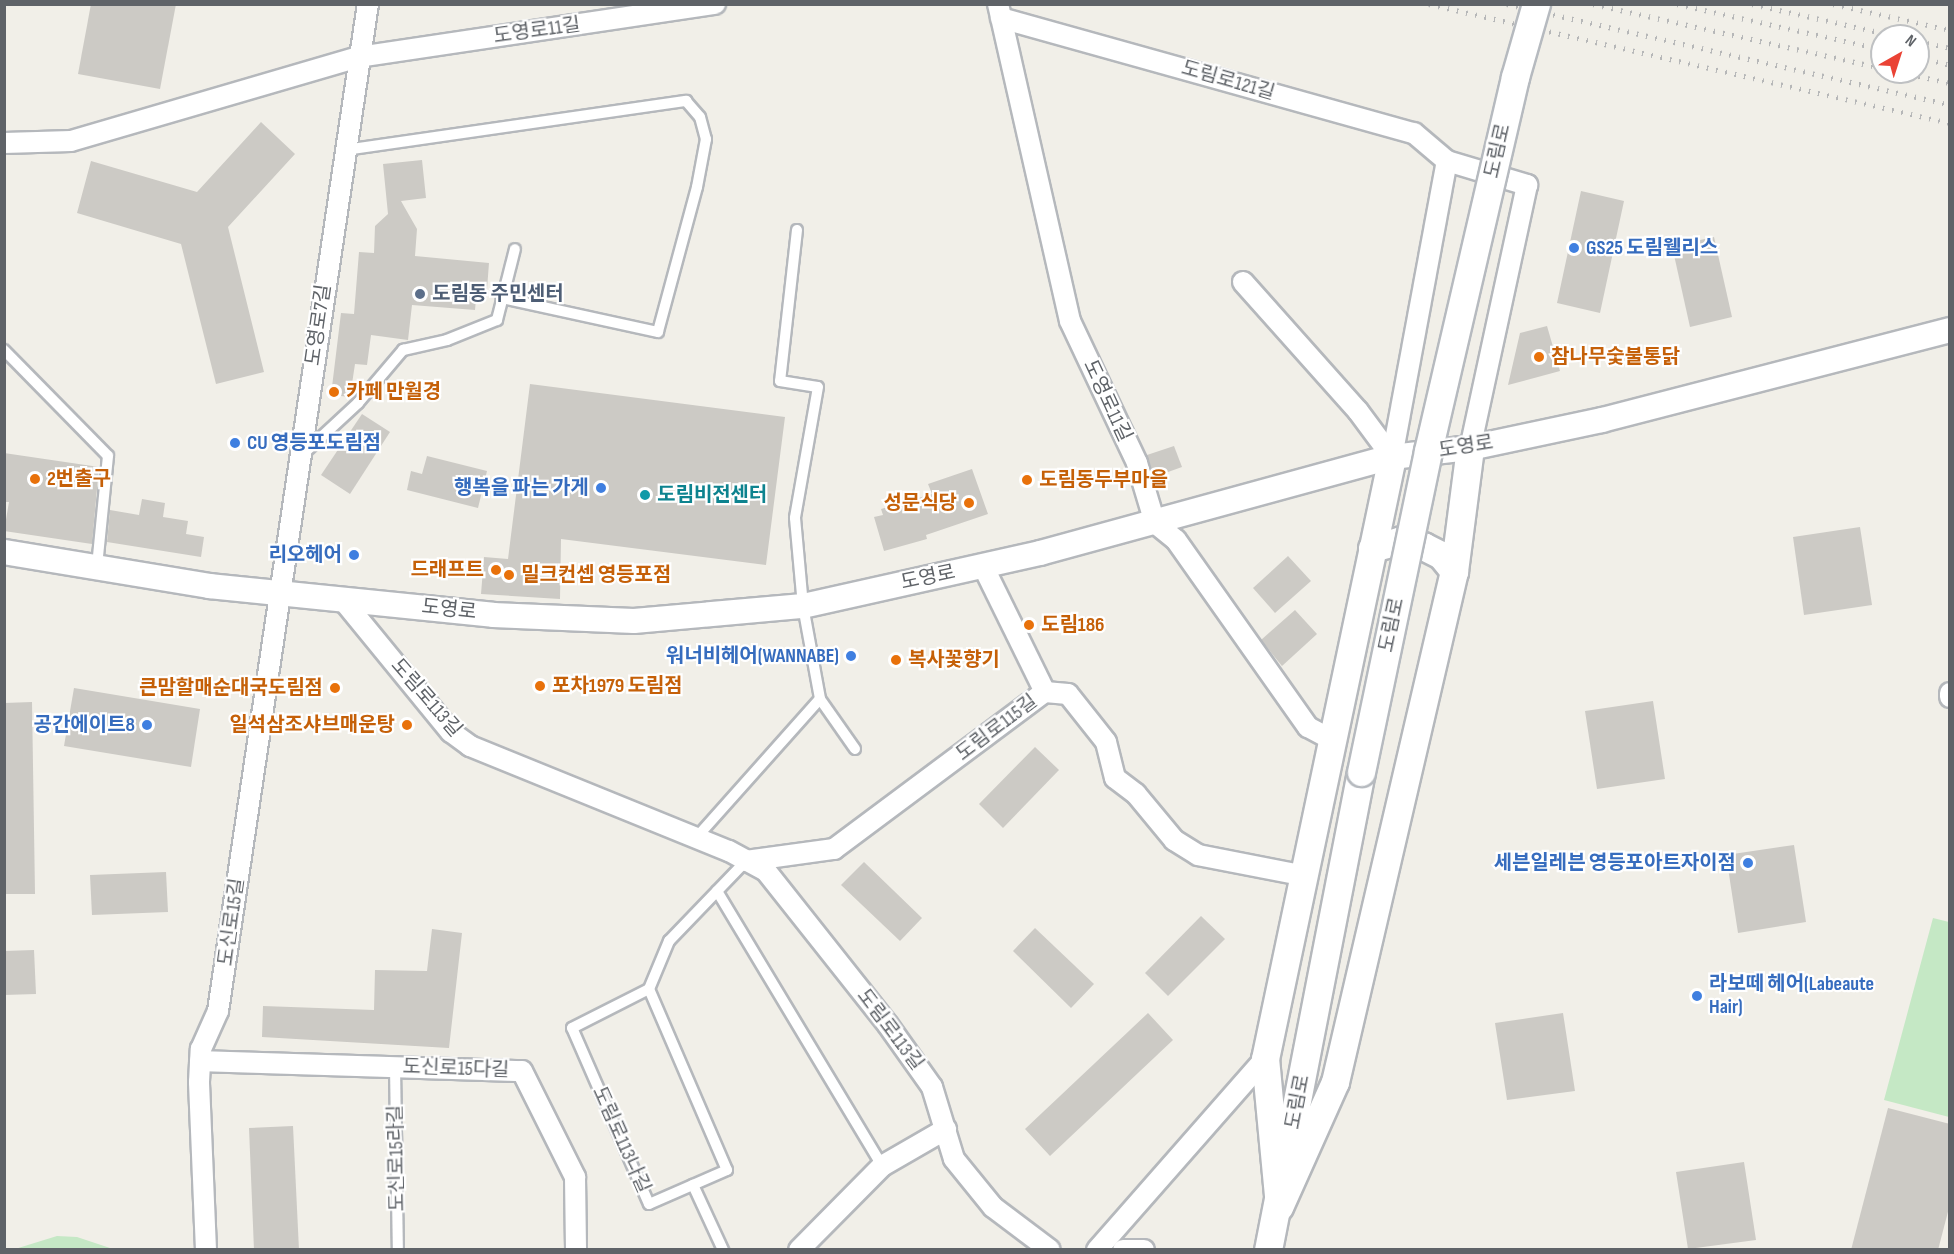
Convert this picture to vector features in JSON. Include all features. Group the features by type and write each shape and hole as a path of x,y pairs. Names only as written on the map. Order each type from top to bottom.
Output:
{"main road":[{"name":"도림로","path":"1268,1250 1279,1207 1361,772 1431,440 1515,76 1536,4"},
{"path":"1279,1207 1335,1082 1454,571 1470,447"},
{"path":"1279,1207 1265,1059 1301,875 1392,457"},
{"path":"1372,548 1401,540 1424,546 1441,555 1454,571"}],"street":[{"name":"도영로7길","path":"280,593 368,4"},
{"name":"도영로11길","path":"359,57 715,4"},
{"name":"도영로11길","path":"1000,11 1070,321 1137,463 1155,523"},
{"name":"도림로121길","path":"1000,11 1414,133 1447,161"},
{"path":"4,143 71,141 359,57"},
{"path":"1392,457 1447,161 1527,185 1470,447"},
{"path":"1244,282 1358,411 1392,457"},
{"name":"도영로","path":"4,552 209,586 493,615 634,621 803,606 983,566 1155,523 1392,457 1470,447 1602,420 1950,330"},
{"path":"1155,523 1176,540 1308,727 1331,739"},
{"name":"도영로","path":"983,566 1045,692"},
{"name":"도신로15길","path":"206,1250 200,1061 218,1011 280,593"},
{"name":"도림로113길","path":"342,599 451,732 470,746 696,838 766,871 888,1025 932,1087 954,1159 993,1207 1050,1250"},
{"name":"도림로115길","path":"746,861 834,849 1045,692 1068,694 1106,742 1115,778 1136,794 1174,840 1198,855 1301,875"},
{"path":"1097,1250 1265,1059"},
{"name":"도신로15다길","path":"200,1061 522,1071 575,1178 576,1250"},
{"path":"799,1250 882,1166 946,1129"},
{"path":"1123,1250 1144,1250"}],"lane":[{"path":"345,150 686,101 700,117 706,139 658,332 502,298"},
{"path":"797,230 780,381 818,387 795,518 803,606 820,699 855,749"},
{"path":"300,456 358,403 403,350 447,340 497,320 514,249"},
{"path":"4,350 108,456 98,566"},
{"path":"696,838 820,699"},
{"path":"649,989 669,941 746,861"},
{"path":"717,891 882,1166"},
{"name":"도림로113나길","path":"649,989 727,1170 649,1204 572,1029 649,989"},
{"name":"도신로15라길","path":"395,1067 398,1250"},
{"path":"693,1185 723,1250"}],"green space":[{"path":"1933,918 1949,922 1949,1117 1884,1100"},
{"path":"57,1236 77,1237 113,1249 15,1249"}],"building":[{"path":"91,4 176,4 160,89 78,74"},
{"path":"261,122 295,154 228,227 264,372 216,384 181,244 77,213 91,161 197,192"},
{"path":"422,160 426,198 401,201 417,229 415,256 489,263 487,289 477,289 475,310 412,305 408,340 371,335 367,365 355,364 350,397 331,395 341,313 354,314 359,252 374,253 375,226 388,214 383,164"},
{"path":"1581,191 1624,201 1600,313 1557,303"},
{"path":"1714,237 1732,317 1690,327 1672,246"},
{"path":"1547,326 1560,371 1508,385 1520,333"},
{"name":"도림비전센터","path":"530,384 785,417 766,565 561,539 560,599 481,594 484,557 508,559"},
{"path":"362,414 390,432 350,494 321,475"},
{"path":"1174,446 1182,467 1154,477 1147,455"},
{"path":"4,453 99,467 92,544 4,531 9,502 4,502"},
{"path":"427,456 487,471 478,508 407,490 411,471 422,474"},
{"path":"972,469 988,514 926,535 927,539 884,551 874,517 883,515 881,509 932,494 928,484"},
{"path":"142,499 165,503 163,517 188,521 186,534 204,537 201,557 107,542 110,510 139,515"},
{"path":"1860,527 1872,605 1804,615 1793,537"},
{"path":"1288,556 1311,581 1275,613 1253,588"},
{"path":"1295,610 1317,634 1282,666 1261,640"},
{"path":"74,688 200,709 191,767 64,746"},
{"path":"1653,701 1665,779 1597,789 1585,711"},
{"path":"32,702 35,894 4,894 4,703"},
{"path":"1035,747 1059,770 1003,828 979,804"},
{"path":"1794,845 1806,922 1738,933 1726,855"},
{"path":"864,862 922,918 900,941 841,885"},
{"path":"166,872 168,912 92,915 90,875"},
{"path":"1201,916 1225,939 1168,996 1145,973"},
{"path":"1035,928 1094,984 1071,1008 1013,951"},
{"path":"432,929 462,933 449,1048 262,1037 263,1006 374,1010 375,970 427,971"},
{"path":"34,950 36,994 4,995 4,951"},
{"path":"1148,1013 1173,1040 1050,1156 1025,1129"},
{"path":"1563,1013 1575,1091 1507,1100 1495,1023"},
{"path":"1888,1108 1950,1124 1950,1204 1938,1250 1851,1250"},
{"path":"293,1126 299,1250 254,1250 249,1128"},
{"path":"1744,1162 1756,1240 1688,1249 1676,1172"}],"railway":[{"path":"1429,4 1950,123"},
{"path":"1507,4 1950,105"},
{"path":"1593,4 1870,65"},
{"path":"1677,4 1870,46"},
{"path":"1752,4 1870,30"},
{"path":"1833,4 1950,30"},
{"path":"1930,44 1950,48"},
{"path":"1930,60 1950,65"},
{"path":"1930,79 1950,83"}],"place":[{"name":"GS25 도림웰리스","path":"1574,248"},
{"name":"도림동 주민센터","path":"420,294"},
{"name":"참나무숯불통닭","path":"1539,357"},
{"name":"카페 만월경","path":"334,392"},
{"name":"CU 영등포도림점","path":"235,443"},
{"name":"2번출구","path":"35,479"},
{"name":"도림동두부마을","path":"1027,480"},
{"name":"행복을 파는 가게","path":"601,488"},
{"name":"도림비전센터","path":"645,495"},
{"name":"성문식당","path":"969,503"},
{"name":"리오헤어","path":"354,555"},
{"name":"드래프트","path":"496,570"},
{"name":"밀크컨셉 영등포점","path":"509,575"},
{"name":"도림186","path":"1029,625"},
{"name":"워너비헤어(WANNABE)","path":"851,656"},
{"name":"복사꽃향기","path":"896,660"},
{"name":"포차1979 도림점","path":"540,686"},
{"name":"큰맘할매순대국도림점","path":"335,688"},
{"name":"공간에이트8","path":"147,725"},
{"name":"일석삼조샤브매운탕","path":"407,725"},
{"name":"세븐일레븐 영등포아트자이점","path":"1748,863"},
{"name":"라보떼 헤어(Labeaute Hair)","path":"1697,996"}]}
